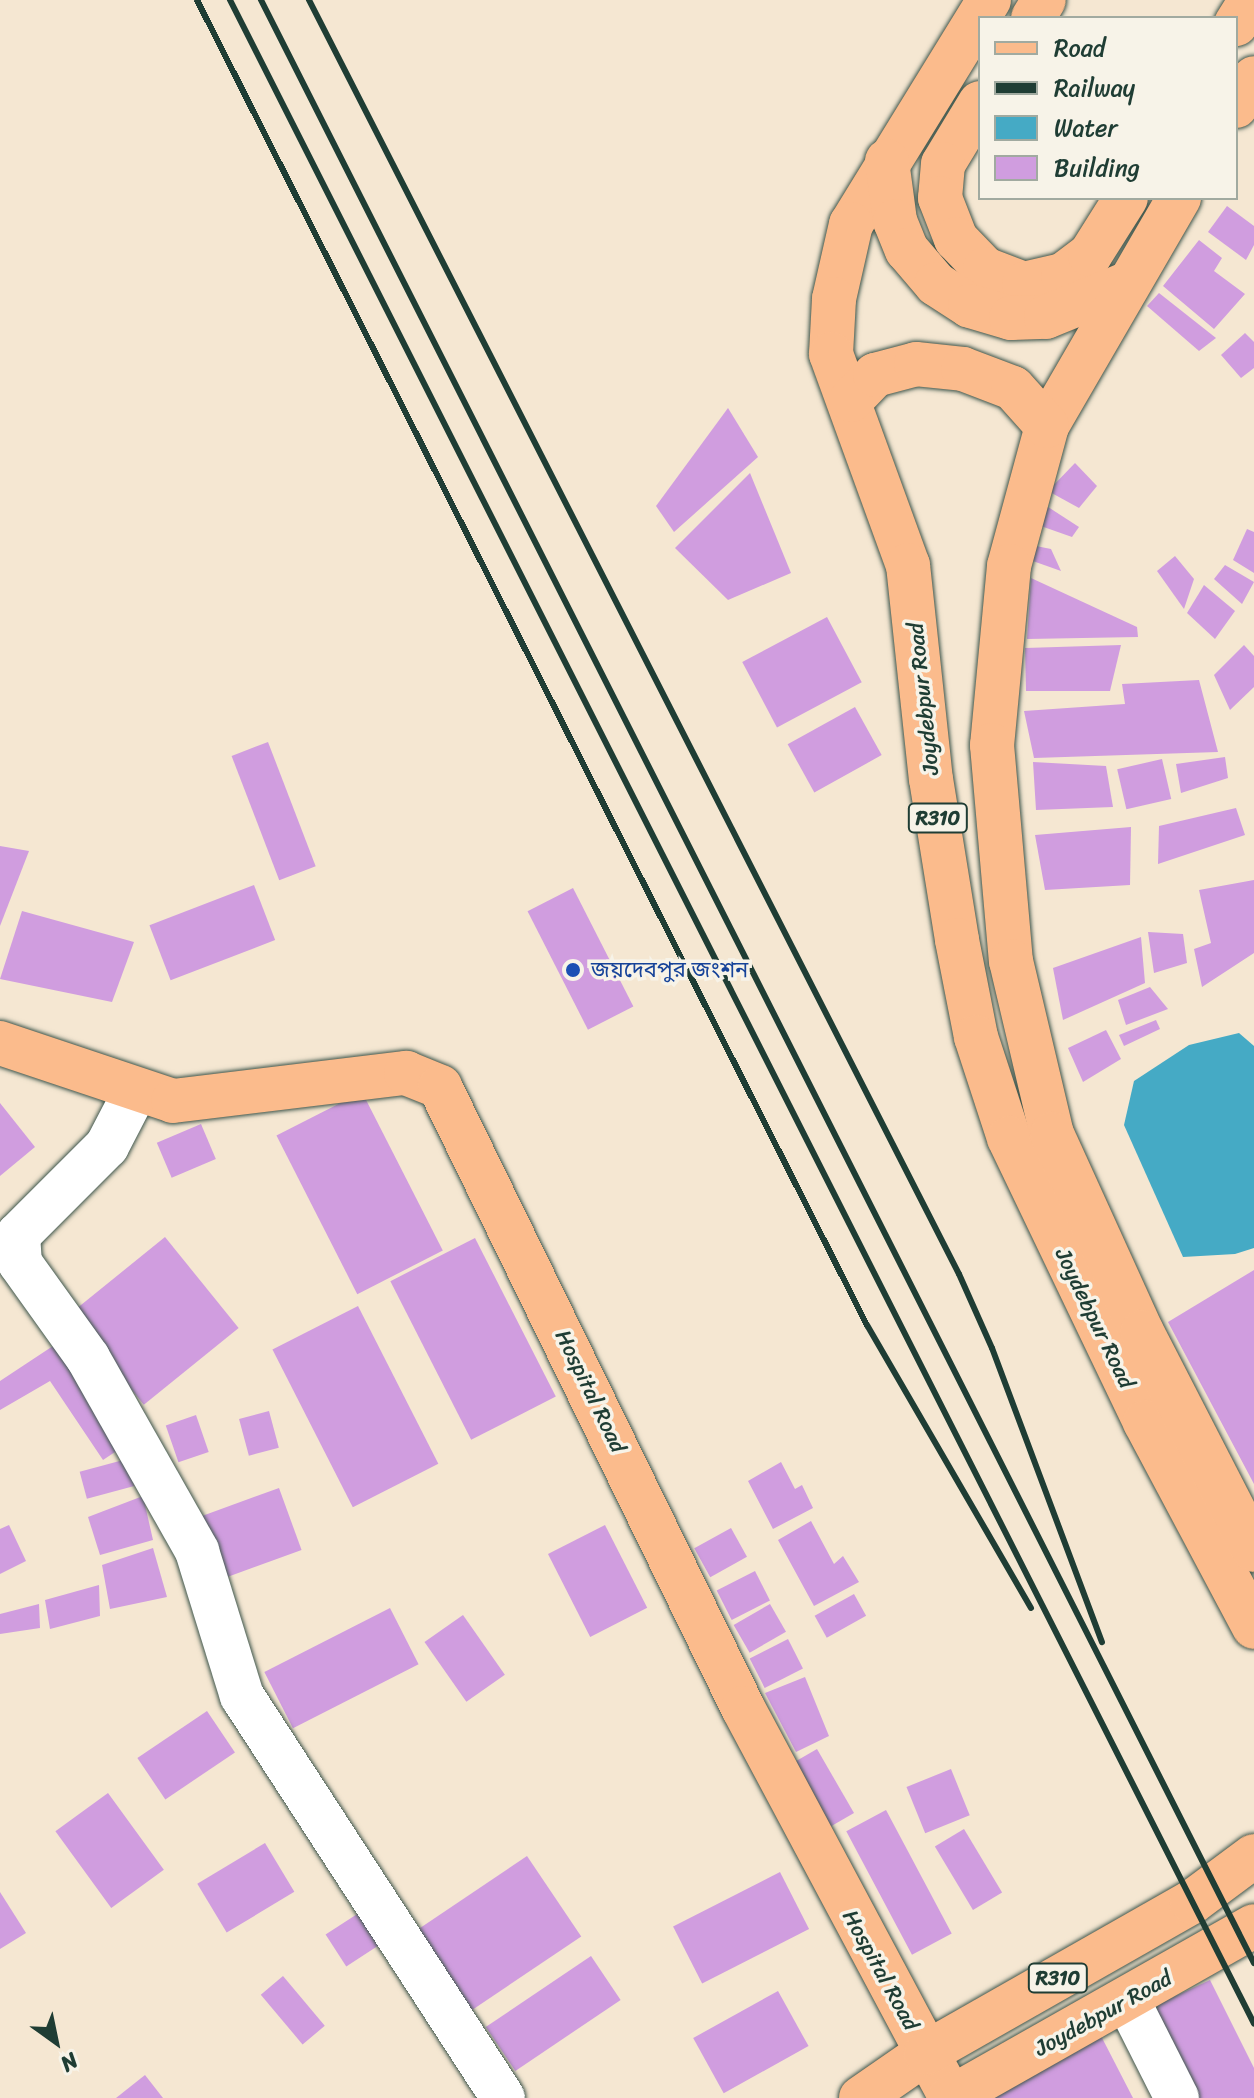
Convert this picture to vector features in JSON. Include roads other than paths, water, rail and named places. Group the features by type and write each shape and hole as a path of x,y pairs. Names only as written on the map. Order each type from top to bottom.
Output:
{"main road":[{"path":"1238,21 1251,0"},
{"name":"Joydebpur Road","path":"978,17 851,224 834,299 831,354 851,400 908,565 948,881 976,1037 1009,1138 1145,1422 1254,1627"},
{"path":"1238,103 1254,78"},
{"path":"978,106 943,164 940,198 956,239 985,269 1024,284 1063,275 1090,255 1125,200"},
{"path":"887,161 895,221 907,250 936,284 970,306 1011,318 1046,317 1124,285"},
{"name":"Joydebpur Road","path":"1178,200 1124,285 1047,426 1009,566 992,745 1011,961 1052,1134 1142,1332 1254,1550"},
{"path":"851,400 875,375 916,364 963,369 1013,388 1047,426"},
{"name":"Hospital Road","path":"0,1043 135,1092 173,1101 406,1073 440,1087 743,1708 950,2098"},
{"name":"R310","path":"861,2098 926,2053 1192,1902 1254,1856"},
{"name":"Joydebpur Road","path":"950,2098 1254,1926"}],"street":[{"path":"135,1092 107,1146 18,1235 20,1263 88,1358 197,1551 242,1696 503,2098"},
{"path":"1127,1999 1177,2098"}],"water":[{"path":"1239,1033 1254,1046 1254,1248 1235,1254 1183,1257 1124,1125 1134,1081 1189,1045"}],"railway":[{"path":"197,0 867,1325 1031,1608"},
{"path":"230,0 1254,2024"},
{"path":"261,0 1254,1963"},
{"path":"309,0 959,1274 992,1348 1102,1642"}],"place":[{"name":"জয়দেবপুর জংশন","path":"573,970"}]}
